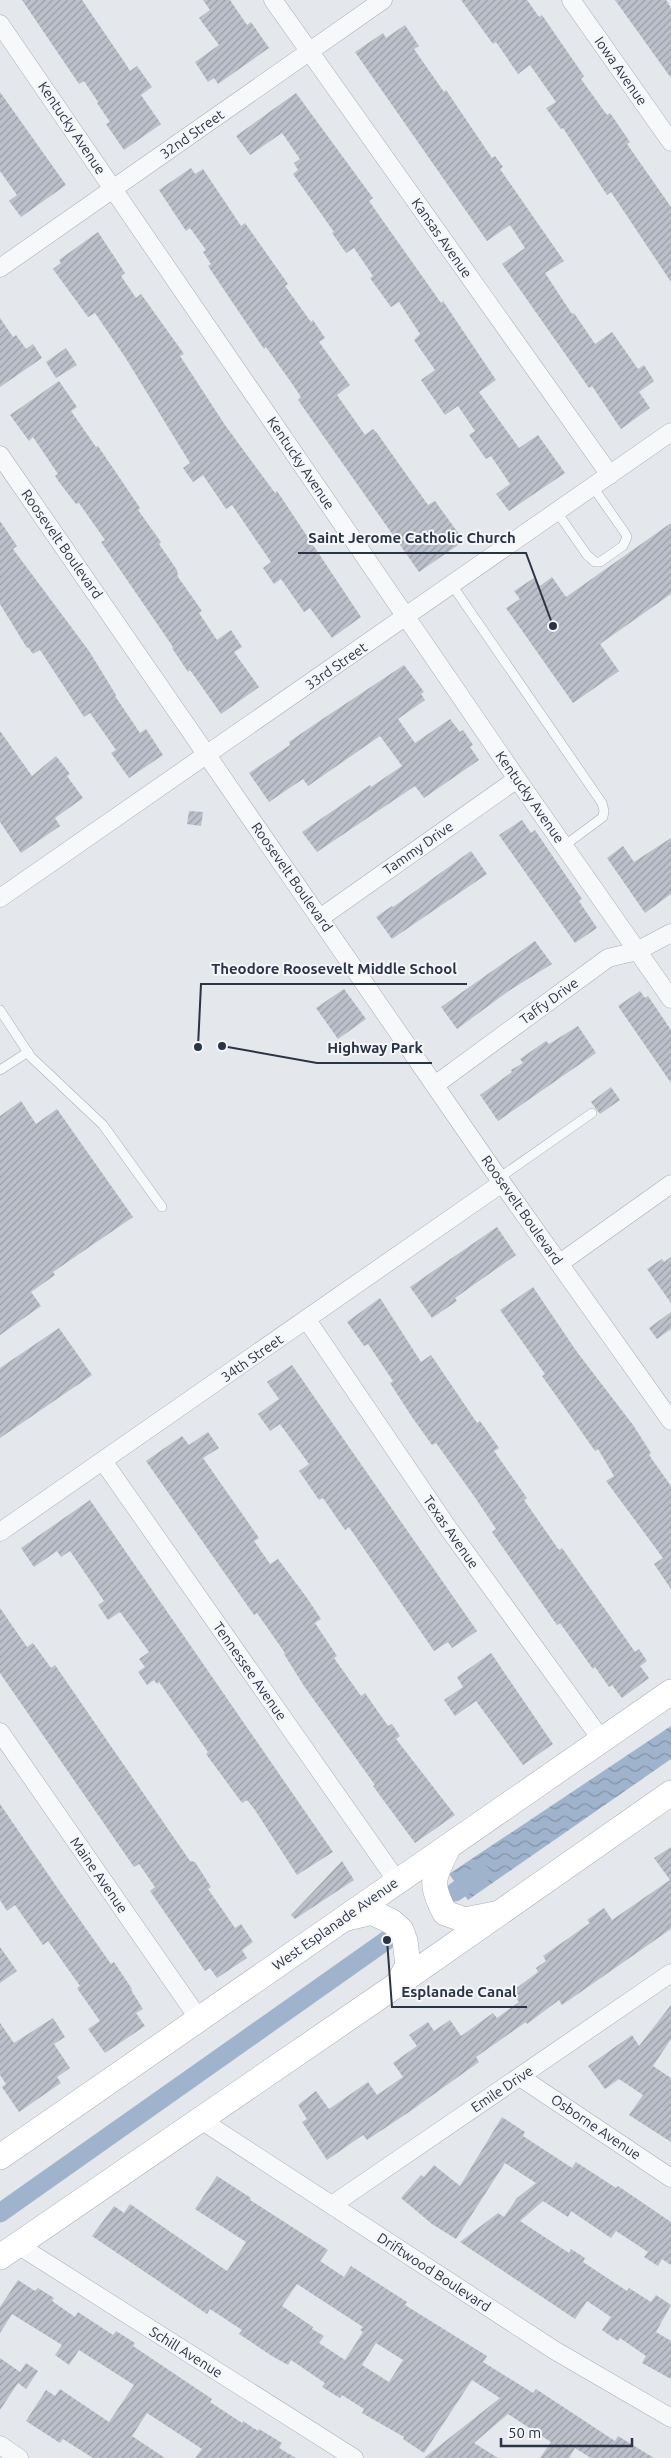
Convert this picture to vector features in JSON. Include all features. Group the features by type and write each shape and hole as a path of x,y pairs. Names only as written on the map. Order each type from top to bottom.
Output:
{"main road":[{"name":"West Esplanade Avenue","path":"0,2157 671,1692"},
{"path":"9,2251 398,1984 671,1793"},
{"path":"450,1844 435,1874 434,1894 445,1914 465,1920 499,1913"},
{"path":"343,1919 372,1912 392,1922 401,1930 405,1941 408,1966 398,1984"}],"street":[{"name":"Kansas Avenue","path":"274,0 610,475"},
{"name":"32nd Street","path":"0,268 383,0"},
{"name":"Iowa Avenue","path":"570,0 671,142"},
{"name":"Kentucky Avenue","path":"0,24 517,779 671,1000"},
{"name":"33rd Street","path":"3,890 208,755 671,432"},
{"name":"Roosevelt Boulevard","path":"0,455 435,1085 671,1421"},
{"name":"Tammy Drive","path":"320,918 517,779"},
{"name":"Taffy Drive","path":"435,1085 608,958 637,951 671,932"},
{"name":"34th Street","path":"0,1532 307,1320 501,1180"},
{"path":"560,1263 671,1184"},
{"name":"Texas Avenue","path":"307,1320 448,1528 601,1739"},
{"name":"Tennessee Avenue","path":"103,1461 397,1881"},
{"name":"Maine Avenue","path":"0,1732 199,2019"},
{"name":"Emile Drive","path":"332,2205 671,1973"},
{"name":"Osborne Avenue","path":"520,2076 671,2178"},
{"name":"Driftwood Boulevard","path":"201,2120 554,2350 671,2418"},
{"name":"Schill Avenue","path":"9,2251 354,2458"},
{"path":"0,2445 20,2458"}],"lane":[{"path":"557,512 587,555 595,562 600,562 623,546 627,537 593,487"},
{"path":"452,585 602,803 603,817 564,846"},
{"path":"0,1010 28,1052 103,1125 162,1206"},
{"path":"0,1070 28,1052"},
{"path":"501,1180 592,1113"}],"water":[{"path":"671,1726 671,1759 468,1900 449,1874"}],"building":[{"path":"22,0 82,0 130,71 137,66 152,87 141,95 161,124 124,150 106,124 110,122 84,81 79,84"},
{"path":"203,0 230,0 247,25 251,22 269,48 218,84 214,78 208,82 195,62 219,45 199,18 210,10"},
{"path":"461,0 527,0 539,17 542,15 584,76 581,79 607,115 610,113 630,142 627,144 671,207 671,282 611,192 607,195 563,128 561,129 546,108 556,102 530,65 518,74 496,42 493,44"},
{"path":"615,0 666,0 671,8 671,78"},
{"path":"405,25 419,46 414,49 444,92 446,90 492,158 495,156 503,167 500,169 564,261 545,273 572,314 574,313 595,344 612,332 638,369 644,365 654,381 639,392 650,408 621,429 592,386 589,388 502,264 525,248 510,225 487,241 355,52 383,33 386,38"},
{"path":"0,92 66,185 21,217 9,201 17,195 0,171"},
{"path":"296,93 373,198 369,201 441,303 443,301 496,380 479,392 519,448 538,435 565,473 509,511 496,494 510,484 491,456 486,459 469,435 475,431 458,406 445,415 421,380 435,370 414,340 420,334 399,302 391,307 370,278 373,276 354,248 346,253 332,233 334,232 293,174 298,170 294,163 300,159 282,133 250,155 236,136"},
{"path":"191,168 195,174 203,169 241,226 245,223 288,284 285,286 325,338 319,342 350,385 337,395 365,435 373,429 377,433 428,505 435,501 464,541 419,572 298,400 301,397 293,385 266,347 264,349 208,266 211,264 203,252 206,250 190,228 186,231 159,190"},
{"path":"98,232 125,273 121,276 136,298 141,294 184,354 180,356 225,425 275,493 277,491 361,617 332,638 310,608 304,612 281,579 274,584 263,568 271,562 232,505 226,509 203,475 193,482 183,468 190,463 125,357 95,313 88,317 53,269 61,263 59,260"},
{"path":"0,318 13,337 16,335 26,349 33,344 42,358 0,387"},
{"path":"66,348 77,365 56,378 46,362"},
{"path":"59,381 77,407 71,411 96,447 98,446 140,508 138,510 161,542 159,544 177,570 178,577 202,611 199,613 217,640 231,630 242,647 234,652 259,687 221,714 190,670 188,672 101,542 105,540 79,503 76,504 55,476 58,474 33,437 29,441 10,415"},
{"path":"0,521 17,546 13,549 89,651 115,696 140,733 146,729 163,755 129,778 111,753 116,750 90,713 84,717 40,650 33,654 27,648 0,604"},
{"path":"671,523 671,594 600,644 619,671 573,703 506,608 520,599 514,591 534,578 540,586 552,577 566,597"},
{"path":"404,665 424,692 421,694 425,700 398,719 415,743 450,719 460,732 463,730 473,745 470,747 479,760 424,798 415,786 317,852 302,832 370,785 371,787 402,766 380,736 308,786 303,779 269,802 249,773 290,745 289,742"},
{"path":"0,731 32,776 56,756 70,774 67,776 83,798 55,818 60,826 21,853 0,822"},
{"path":"189,811 203,812 201,826 187,824"},
{"path":"522,820 531,833 535,830 582,899 579,901 597,928 575,943 499,835"},
{"path":"671,838 671,894 645,913 607,858 623,846 634,862"},
{"path":"471,851 487,874 392,939 376,917"},
{"path":"535,941 552,964 510,990 457,1029 441,1007"},
{"path":"344,989 366,1019 338,1039 316,1008"},
{"path":"640,991 645,998 648,996 671,1030 671,1083 618,1006"},
{"path":"578,1026 596,1053 498,1121 480,1095 512,1072 511,1070 523,1063 520,1059 546,1041 549,1044"},
{"path":"611,1087 620,1100 600,1114 591,1102"},
{"path":"21,1101 36,1124 57,1109 133,1217 53,1272 55,1275 31,1292 41,1306 0,1335 0,1116"},
{"path":"497,1227 516,1255 455,1298 457,1301 432,1318 410,1287"},
{"path":"671,1257 671,1303 647,1269 662,1259 664,1262"},
{"path":"533,1287 577,1352 633,1425 651,1453 649,1455 671,1486 671,1589 654,1564 663,1558 606,1481 614,1476 598,1449 595,1451 542,1376 545,1374 500,1310"},
{"path":"380,1298 421,1362 431,1355 477,1423 480,1421 499,1448 494,1451 527,1498 524,1500 559,1550 562,1548 635,1652 639,1649 647,1661 640,1666 649,1678 622,1698 612,1685 609,1687 595,1667 593,1669 560,1623 557,1625 492,1532 496,1529 474,1496 436,1443 432,1445 412,1417 390,1383 393,1381 368,1344 364,1346 347,1322"},
{"path":"671,1312 671,1329 657,1339 649,1328"},
{"path":"59,1328 92,1375 0,1438 0,1368"},
{"path":"292,1365 477,1631 452,1648 448,1642 434,1651 349,1527 345,1530 323,1498 319,1500 299,1471 309,1464 280,1424 270,1431 258,1414 279,1399 267,1382"},
{"path":"208,1432 219,1448 203,1458 259,1538 254,1541 270,1564 278,1559 307,1598 321,1619 315,1623 337,1656 334,1658 361,1696 365,1693 388,1726 392,1724 400,1736 396,1739 455,1815 415,1843 304,1686 285,1653 257,1613 254,1615 146,1461 182,1436 189,1445"},
{"path":"90,1500 333,1852 297,1875 255,1810 247,1800 242,1803 206,1754 208,1752 159,1682 157,1684 154,1680 147,1685 138,1672 145,1667 139,1659 149,1652 120,1612 108,1620 98,1605 104,1601 70,1551 61,1557 57,1551 34,1567 21,1548"},
{"path":"0,1608 27,1647 33,1643 51,1668 55,1665 190,1861 195,1862 211,1887 208,1889 235,1928 241,1924 253,1942 242,1950 247,1958 217,1978 210,1968 205,1971 150,1891 155,1887 139,1864 134,1867 0,1673"},
{"path":"491,1653 553,1744 523,1765 476,1701 455,1716 444,1700 463,1687 457,1677"},
{"path":"0,1804 111,1964 114,1962 143,2009 136,2013 145,2026 105,2053 88,2029 100,2021 77,1988 80,1986 48,1941 43,1945 15,1905 7,1911 0,1900"},
{"path":"671,1847 671,1929 562,2005 559,2000 527,2024 526,2022 476,2057 479,2062 409,2112 367,2140 363,2135 327,2160 302,2122 307,2119 298,2105 316,2091 329,2109 368,2082 377,2095 403,2077 393,2063 417,2046 409,2035 428,2022 434,2031 450,2020 461,2036 493,2013 497,2018 519,2002 511,1992 538,1972 536,1968 546,1961 543,1956 590,1923 587,1920 604,1908 612,1920 670,1880 654,1858"},
{"path":"342,1861 354,1880 295,1919 291,1915"},
{"path":"0,1947 17,1971 0,1983"},
{"path":"671,2005 671,2039 653,2066 671,2078 671,2142 629,2115 643,2095 619,2079 605,2089 588,2066 632,2035 639,2046"},
{"path":"53,2018 65,2037 54,2044 70,2068 57,2077 61,2083 19,2112 2,2087 6,2084 0,2075 0,2023 14,2043"},
{"path":"502,2117 525,2132 523,2136 572,2168 576,2162 616,2188 618,2186 671,2222 671,2265 662,2259 658,2266 644,2257 648,2252 616,2231 611,2238 571,2211 568,2217 543,2201 520,2221 569,2253 571,2249 585,2258 583,2262 627,2291 629,2288 651,2302 656,2295 671,2305 656,2332 671,2341 671,2379 642,2363 646,2356 620,2338 618,2341 602,2330 611,2317 587,2301 575,2319 460,2242 498,2213 504,2217 517,2198 536,2183 505,2163 456,2239 432,2224 401,2198 421,2175 424,2177 434,2165 460,2186"},
{"path":"217,2176 251,2198 250,2200 328,2250 320,2261 344,2277 351,2266 407,2302 405,2305 487,2356 483,2362 533,2393 536,2389 615,2441 618,2436 654,2458 591,2458 575,2448 569,2458 540,2458 551,2442 508,2414 474,2443 498,2458 424,2458 500,2398 472,2380 424,2453 403,2439 404,2437 362,2413 364,2409 342,2395 340,2398 322,2387 325,2383 291,2360 288,2365 272,2356 239,2334 242,2330 210,2309 207,2314 92,2236 114,2206 124,2213 130,2204 227,2271 246,2242 195,2209","holes":["297,2284 363,2327 360,2330 363,2332 345,2360 319,2343 324,2336 282,2306","376,2343 403,2360 389,2382 362,2365"]},
{"path":"18,2280 35,2291 38,2288 54,2298 52,2301 75,2317 78,2312 113,2335 116,2331 135,2343 133,2346 212,2399 210,2402 242,2423 243,2421 258,2431 259,2429 282,2443 279,2448 296,2458 195,2458 202,2449 147,2413 132,2436 165,2458 93,2458 63,2439 60,2443 26,2421 46,2390 55,2396 60,2389 109,2422 134,2385 79,2350 69,2365 55,2355 62,2345 12,2314 0,2333 0,2307"},
{"path":"0,2358 20,2372 26,2363 38,2371 26,2389 18,2383 0,2410"}],"waterway":[{"path":"455,1892 481,1874"},
{"path":"0,2213 387,1940"}],"place":[{"name":"Saint Jerome Catholic Church","path":"553,626"},
{"name":"Highway Park","path":"222,1046"},
{"name":"Theodore Roosevelt Middle School","path":"198,1047"},
{"name":"Esplanade Canal","path":"387,1940"}]}
